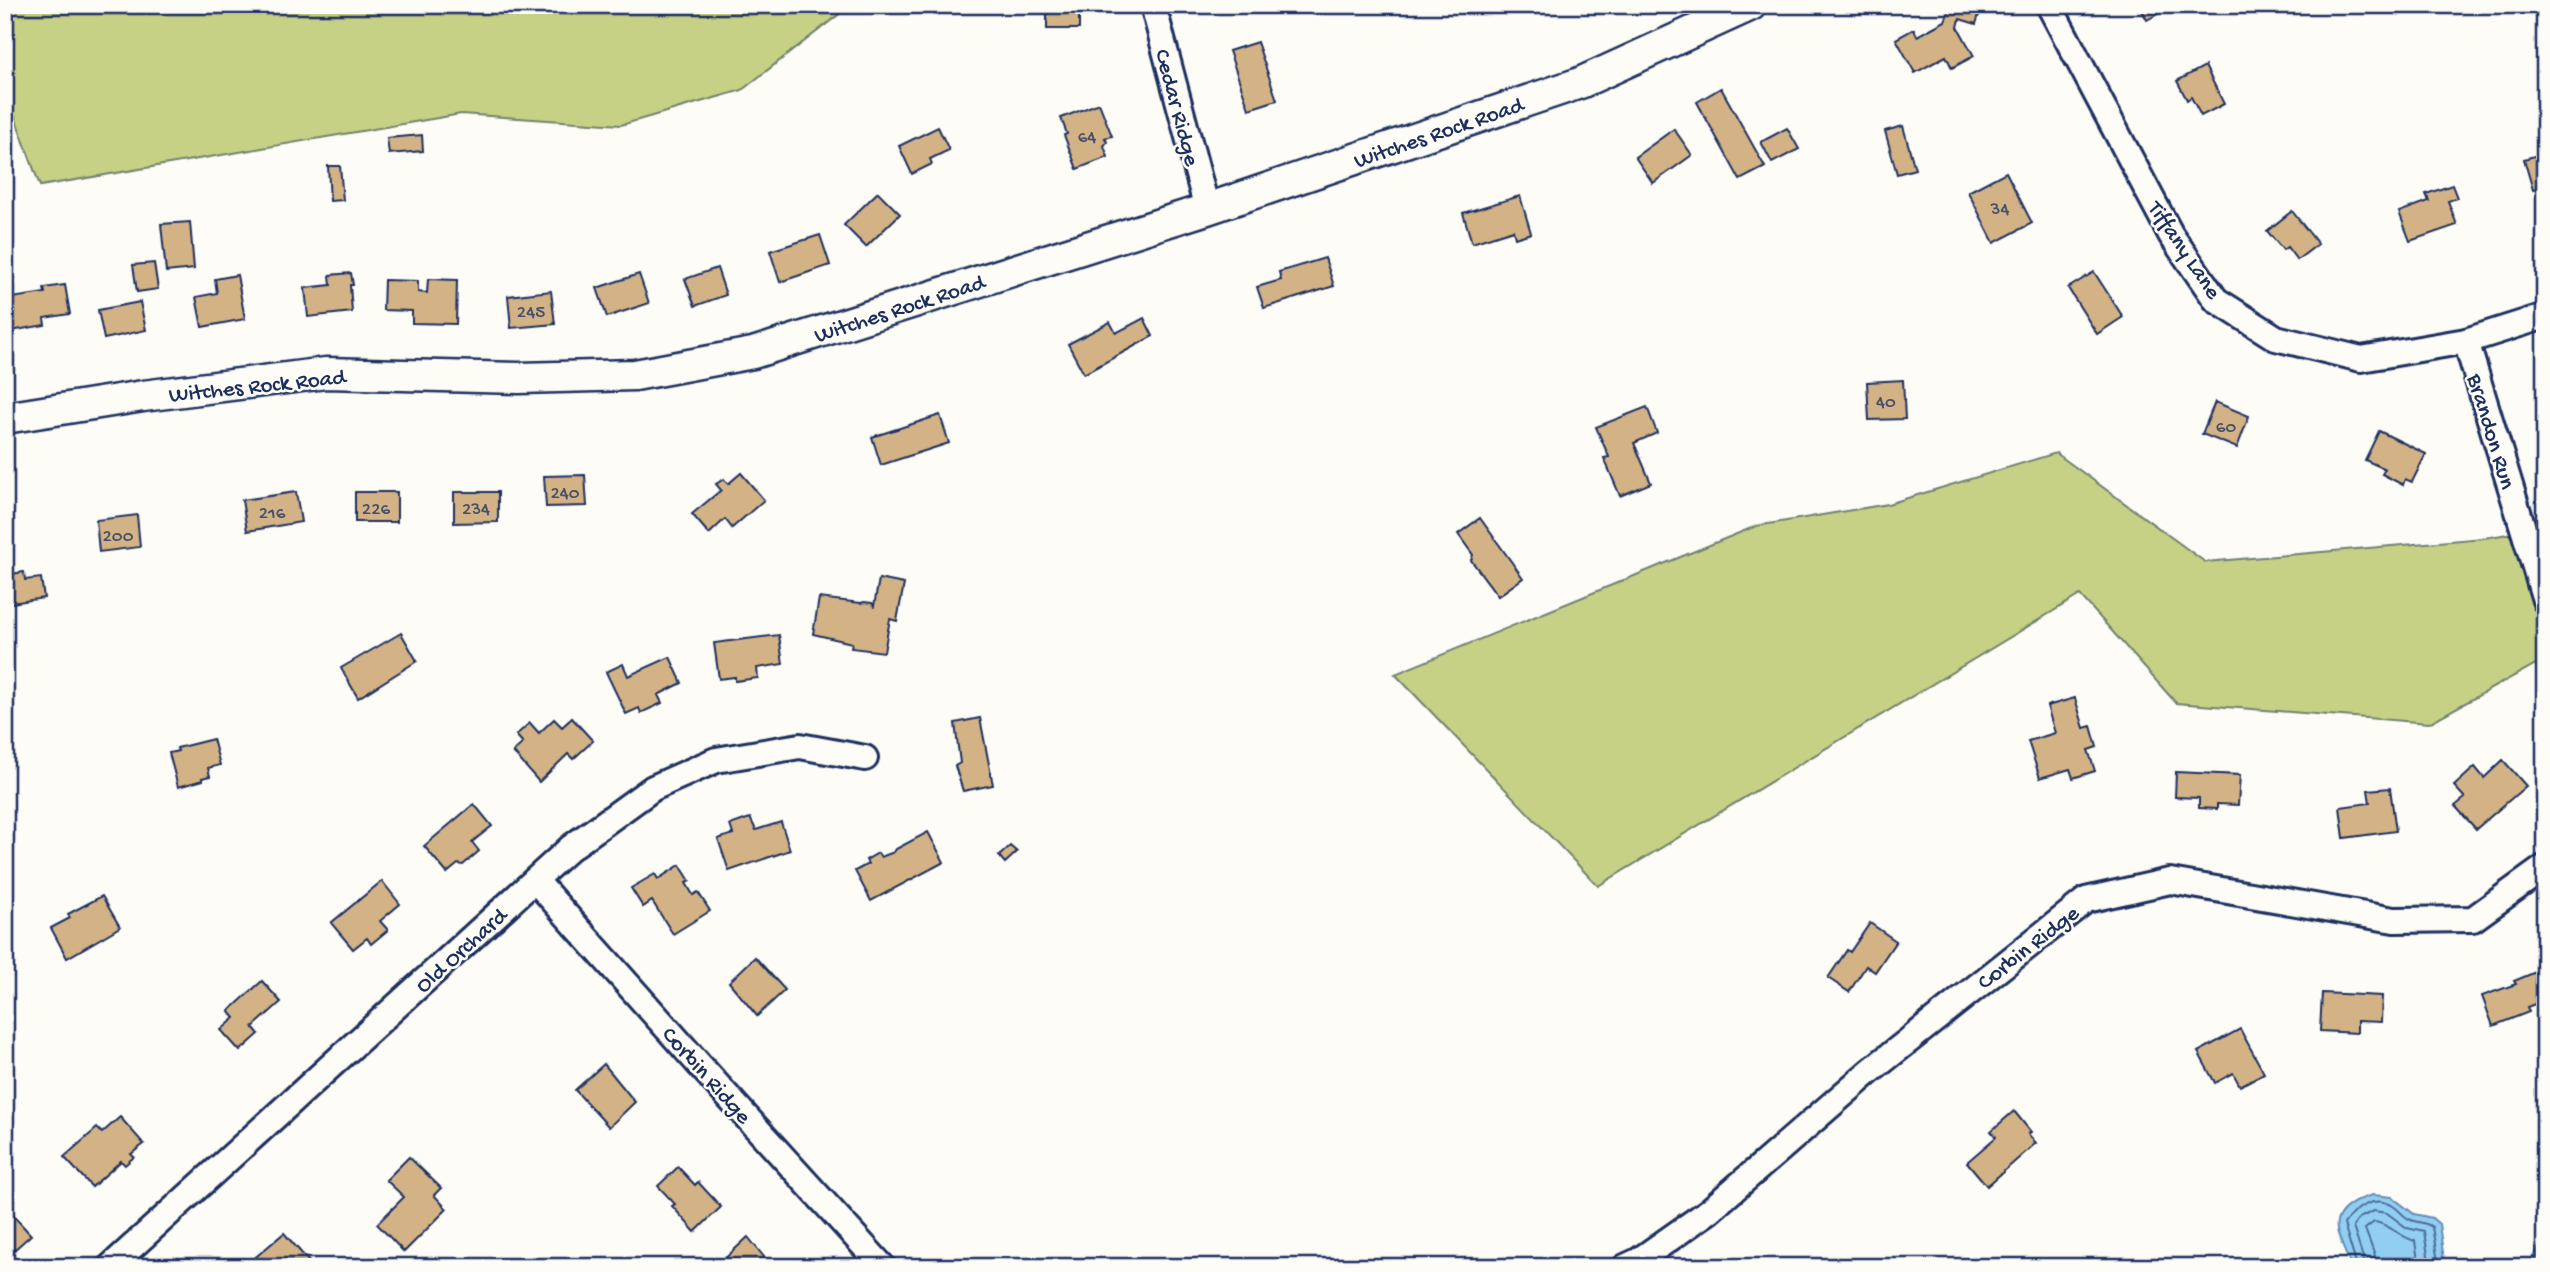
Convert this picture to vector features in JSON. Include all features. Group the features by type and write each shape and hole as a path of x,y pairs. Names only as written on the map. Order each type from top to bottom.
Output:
{"street":[{"name":"Cedar Ridge","path":"1153,5 1207,209"},
{"name":"Witches Rock Road","path":"5,418 143,396 326,373 519,378 635,374 753,353 1207,209 1580,83 1751,5"},
{"name":"Tiffany Lane","path":"2049,5 2171,235 2216,300 2276,338 2361,359 2466,341 2545,316"},
{"name":"Brandon Run","path":"2466,341 2545,600"},
{"name":"Old Orchard","path":"110,1267 570,848 653,788 716,760 800,746 865,758"},
{"name":"Corbin Ridge","path":"1625,1267 1638,1261 1709,1211 1869,1072 2085,900 2170,881 2394,920 2473,919 2545,867"},
{"name":"Corbin Ridge","path":"535,880 711,1079 883,1267"}],"green space":[{"path":"5,5 851,5 742,90 621,125 461,114 40,186 8,98 5,98"},
{"path":"2056,453 2205,562 2484,538 2545,528 2545,659 2429,723 2176,703 2080,595 1598,886 1395,674 1756,526 1888,504"}],"water":[{"path":"2373,1195 2392,1197 2414,1214 2432,1218 2439,1224 2445,1267 2351,1267 2338,1235 2337,1223 2342,1212 2348,1207"}],"building":[{"path":"1047,5 1079,5 1079,29 1047,29"},
{"path":"1951,5 1982,5 1976,24 1960,19 1958,27 1974,56 1952,68 1946,56 1915,73 1896,39 1914,29 1917,36 1945,21"},
{"path":"2139,5 2174,5 2147,20"},
{"path":"1257,42 1277,100 1249,109 1229,51"},
{"path":"2205,66 2224,104 2201,116 2191,97 2187,100 2177,81"},
{"path":"1721,88 1765,167 1740,180 1697,102"},
{"path":"1099,103 1112,136 1105,138 1107,142 1104,146 1108,157 1077,169 1064,135 1067,134 1061,118"},
{"path":"1903,126 1915,169 1897,174 1885,131"},
{"path":"938,127 949,150 930,159 932,164 912,174 899,146"},
{"path":"1787,128 1799,149 1772,163 1761,142"},
{"path":"1674,129 1692,155 1653,183 1635,157"},
{"path":"422,135 423,151 389,154 387,138"},
{"path":"2545,136 2545,153 2540,137"},
{"path":"2545,153 2545,187 2533,190 2524,159"},
{"path":"328,166 340,166 343,200 330,201"},
{"path":"2006,172 2032,223 1994,243 1968,192"},
{"path":"2452,185 2457,198 2448,201 2457,225 2410,241 2399,212 2429,201 2426,194"},
{"path":"878,192 900,214 866,247 844,225"},
{"path":"1520,196 1531,233 1515,238 1513,230 1472,243 1463,213"},
{"path":"2292,211 2318,244 2297,260 2287,247 2283,250 2267,231"},
{"path":"190,222 194,269 166,272 161,224"},
{"path":"820,235 830,265 780,282 770,251"},
{"path":"1325,258 1334,286 1264,308 1257,287 1281,280 1279,272"},
{"path":"154,263 158,289 137,292 133,265"},
{"path":"717,268 726,295 695,306 685,279"},
{"path":"2094,272 2123,317 2097,334 2068,288"},
{"path":"351,273 352,312 308,317 305,288 331,285 330,275"},
{"path":"639,274 649,303 607,317 597,288"},
{"path":"237,275 245,319 202,327 196,297 217,293 215,279"},
{"path":"428,279 457,280 456,324 412,323 412,311 383,310 384,280 418,281 418,292 427,293"},
{"path":"65,285 70,314 44,318 45,325 5,332 5,299 45,293 44,288"},
{"path":"551,291 555,324 511,328 508,296"},
{"path":"140,302 146,330 104,339 98,310"},
{"path":"1144,318 1153,336 1084,374 1068,344 1110,322 1116,333"},
{"path":"1903,380 1905,419 1869,420 1867,382"},
{"path":"2215,402 2249,416 2237,448 2202,434"},
{"path":"1647,407 1657,433 1634,443 1651,483 1620,496 1604,458 1609,457 1596,427"},
{"path":"940,415 949,443 881,465 872,437"},
{"path":"2379,431 2426,454 2412,482 2405,479 2403,485 2382,474 2385,469 2365,460"},
{"path":"741,473 764,500 732,528 725,519 709,534 692,514 721,490 716,484 724,479 728,484"},
{"path":"585,475 587,506 546,507 544,476"},
{"path":"296,492 301,522 247,531 242,500"},
{"path":"355,492 397,492 397,522 355,522"},
{"path":"454,492 498,492 498,522 454,523"},
{"path":"137,515 140,547 99,552 96,520"},
{"path":"1480,518 1523,578 1498,596 1471,560 1473,555 1458,534"},
{"path":"24,572 25,580 41,578 44,598 5,604 5,575"},
{"path":"879,579 904,584 897,621 890,619 884,652 851,648 852,643 813,634 819,598 872,603 874,606"},
{"path":"401,633 417,661 358,698 341,668"},
{"path":"779,635 783,664 757,668 758,678 735,681 735,677 719,679 714,643"},
{"path":"670,657 682,683 658,695 662,703 641,713 639,708 626,714 606,672 623,664 628,676"},
{"path":"2075,698 2084,728 2091,726 2097,747 2088,750 2095,771 2073,778 2070,769 2040,778 2028,741 2055,733 2047,706"},
{"path":"572,718 593,741 573,759 568,754 539,782 513,752 523,743 516,735 530,723 539,733 554,719 562,727"},
{"path":"980,718 993,785 963,791 955,766 960,763 955,723"},
{"path":"213,739 220,765 208,768 210,776 202,778 203,780 178,787 169,753 178,751 177,748"},
{"path":"2503,760 2526,786 2476,829 2455,806 2465,798 2454,786 2475,767 2484,778"},
{"path":"2176,772 2240,775 2238,805 2217,804 2217,809 2199,808 2199,798 2175,797"},
{"path":"2390,788 2396,831 2344,838 2340,807 2370,803 2368,790"},
{"path":"474,804 492,826 472,842 479,851 463,865 458,864 447,873 424,846"},
{"path":"750,818 756,830 781,822 790,850 729,871 718,839 733,834 730,825"},
{"path":"928,832 944,862 871,901 855,871 868,864 866,860 878,853 881,857 894,852"},
{"path":"1010,846 1017,852 1005,863 999,856"},
{"path":"680,865 690,881 686,883 693,895 698,892 710,911 673,934 652,901 643,907 631,888 655,874 658,879"},
{"path":"382,881 400,904 380,921 388,930 371,944 367,938 353,949 331,923"},
{"path":"102,896 120,927 67,958 51,928 70,918 68,914"},
{"path":"1870,923 1896,941 1875,972 1866,966 1849,992 1828,978"},
{"path":"755,957 785,990 757,1016 729,982"},
{"path":"2538,971 2545,988 2545,1000 2527,1007 2529,1012 2493,1026 2482,996 2516,984 2514,981"},
{"path":"262,981 281,1002 253,1027 259,1034 240,1051 221,1030 235,1018 229,1011"},
{"path":"2322,993 2382,996 2381,1022 2357,1021 2357,1033 2320,1031"},
{"path":"2240,1029 2264,1073 2240,1086 2233,1073 2215,1083 2198,1052"},
{"path":"604,1064 635,1102 609,1127 575,1090"},
{"path":"2014,1111 2031,1132 2028,1134 2036,1143 1987,1186 1967,1162 1996,1137 1991,1131"},
{"path":"120,1117 144,1144 131,1154 134,1157 125,1165 121,1161 92,1187 64,1157 97,1128 102,1133"},
{"path":"409,1157 441,1188 434,1195 447,1209 404,1252 377,1224 404,1197 386,1180"},
{"path":"678,1167 695,1185 698,1182 721,1207 695,1232 658,1186"},
{"path":"10,1212 31,1235 5,1258 5,1217"},
{"path":"284,1233 311,1264 308,1267 244,1267"},
{"path":"748,1237 772,1267 723,1267 720,1263"}],"waterway":[{"path":"2530,1267 2545,1241"}]}
